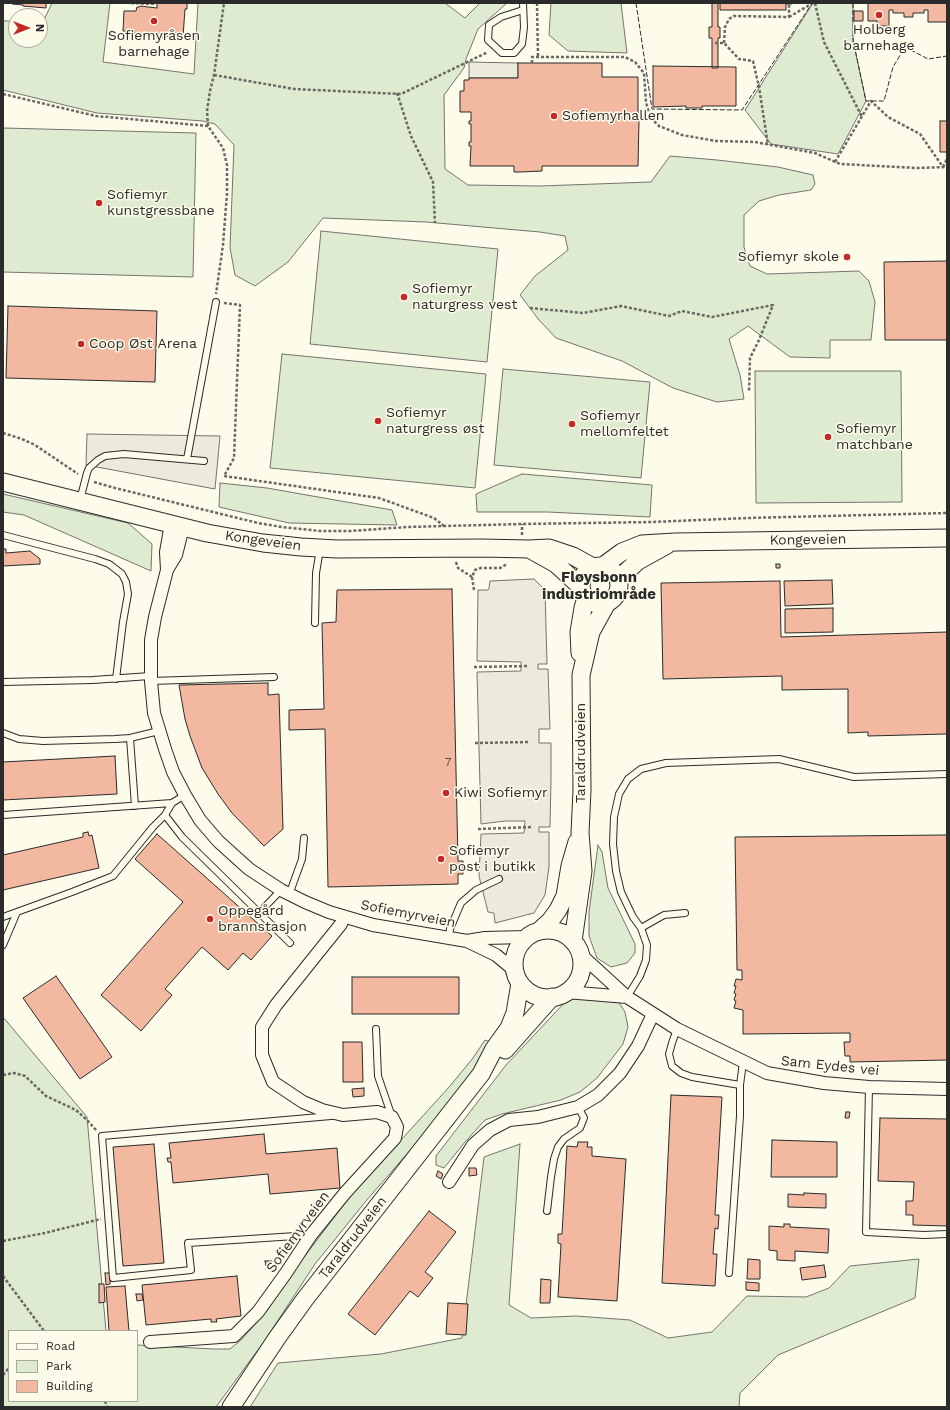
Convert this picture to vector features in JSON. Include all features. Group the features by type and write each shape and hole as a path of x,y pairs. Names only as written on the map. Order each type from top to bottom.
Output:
{"main road":[{"name":"Kongeveien","path":"3,482 177,525 245,540 320,549 356,550 497,548 525,545 549,548 598,566 630,548 642,544 947,538"},
{"name":"Kongeveien","path":"618,579 638,561 670,543"},
{"name":"Kongeveien","path":"525,545 556,564 583,592"},
{"path":"598,566 612,570 618,579 619,586 617,593 613,599 607,603 596,604 583,592 583,575 588,570 598,566"},
{"name":"Taraldrudveien","path":"582,673 579,632 583,608 583,592"},
{"name":"Taraldrudveien","path":"576,948 583,871 580,833 582,790 580,694 582,673 591,632 607,603"},
{"name":"Taraldrudveien","path":"533,934 550,921 558,910 565,896 570,866 580,833"},
{"path":"554,930 564,934 576,948 581,968 579,976 571,988 559,995 545,997 534,995 525,989 517,977 514,963 516,953 521,942 533,934 554,930"},
{"name":"Taraldrudveien","path":"481,1074 494,1049 509,1028 515,1013 517,977"},
{"name":"Taraldrudveien","path":"231,1407 262,1359 301,1305 481,1074 559,995"}],"street":[{"name":"Sofiemyrveien","path":"177,525 176,555 166,570 151,640 151,679 154,713 159,732 173,772 200,820 218,841 249,869 285,892 329,912 373,925 467,941 496,955 517,977"},
{"name":"Sofiemyrveien","path":"150,1342 234,1336 258,1312 311,1235 345,1193 395,1138 397,1127 392,1117 377,1112 343,1115 322,1110 303,1102 273,1082 262,1055 262,1027 276,1005 341,924 344,917"},
{"name":"Sofiemyrveien","path":"467,941 533,934"},
{"name":"Sam Eydes vei","path":"576,948 627,997 677,1030 768,1073 824,1083 869,1087 947,1089"},
{"name":"Sam Eydes vei","path":"559,995 627,997"},
{"path":"449,1182 473,1145 490,1130 509,1120 538,1117 578,1107 598,1095 620,1073 638,1046 653,1014"}],"lane":[{"path":"523,6 524,27 522,44 514,53 502,53 488,40 489,25 523,6"},
{"path":"187,459 216,302"},
{"path":"80,501 85,478 89,468 93,463 111,454 204,461"},
{"path":"3,535 95,559 109,564 122,574 126,582 128,594 116,679"},
{"path":"315,624 316,573 320,549"},
{"path":"3,682 274,677"},
{"path":"3,733 19,739 43,741 130,738 159,732"},
{"path":"130,738 135,806"},
{"path":"627,997 640,976 646,960 647,945 641,928 632,917 621,892 616,870 613,844 614,817 619,794 628,779 641,769 666,763 779,758 854,777 947,774"},
{"path":"3,815 172,803 185,795"},
{"path":"3,917 113,876 153,827 165,815 172,803"},
{"path":"165,815 182,837 290,943"},
{"path":"259,913 285,892 302,859 304,838"},
{"path":"449,937 450,929 461,902 476,890 499,879"},
{"path":"3,945 17,912"},
{"path":"641,928 664,915 685,913"},
{"path":"376,1030 378,1076 392,1117"},
{"path":"677,1030 669,1054 672,1066 681,1073 692,1077 740,1085"},
{"path":"729,1273 740,1116 740,1085 743,1062"},
{"path":"869,1087 866,1232 924,1235 947,1234"},
{"path":"547,1211 550,1178 558,1147 564,1139 580,1128 584,1118 578,1107"},
{"name":"Sofiemyrveien","path":"102,1136 343,1115"},
{"path":"102,1136 113,1278 191,1270 188,1243 311,1235"}],"path":[{"path":"131,3 154,3"},
{"path":"224,3 214,75 207,111 208,126 223,148 227,165 223,244 216,302 240,305 234,458 224,476 379,498 434,518 444,526"},
{"path":"537,3 538,57"},
{"path":"768,145 753,61 739,59 724,43 725,27 734,16 789,17 814,3 824,42 862,117"},
{"path":"789,4 789,17"},
{"path":"715,43 724,43"},
{"path":"214,75 294,89 401,94 496,48"},
{"path":"532,63 532,57 626,57 635,62 644,73 646,102 650,117 659,126 682,135 716,141 755,142 814,153 840,164 875,167 947,167"},
{"path":"397,93 411,136 433,182 435,223"},
{"path":"3,94 96,116 208,126"},
{"path":"834,162 871,101 888,117 920,134 943,167"},
{"path":"943,167 947,159"},
{"path":"530,308 583,313 621,306 669,316 682,311 712,317 773,305 750,358 749,391"},
{"path":"3,433 22,439 35,446 85,478 115,488 258,523 282,527 337,531 444,526 652,522 947,513"},
{"path":"522,524 525,545"},
{"path":"456,562 458,568 472,577"},
{"path":"474,590 472,577 475,570 481,568 500,568 509,562"},
{"path":"474,667 529,666"},
{"path":"475,743 530,742"},
{"path":"478,829 532,827"},
{"path":"3,1076 14,1073 25,1076 46,1096 76,1110 102,1136"},
{"path":"3,1241 44,1233 109,1216"},
{"path":"3,1276 42,1330"}],"green space":[{"path":"52,3 110,3 103,62 194,74 198,3 445,3 465,18 480,3 507,3 478,29 464,68 444,95 445,169 468,185 540,186 651,182 670,156 778,167 813,175 815,184 811,190 779,195 759,201 744,215 744,247 750,266 767,274 859,271 869,281 875,302 871,340 830,340 830,358 790,357 748,326 729,339 740,375 744,399 717,402 673,388 622,361 556,338 539,320 520,295 535,276 568,250 565,236 540,232 426,222 323,218 288,262 255,286 235,275 230,248 234,145 215,124 203,121 97,113 3,90 3,21 8,21 8,48 48,48 48,11"},
{"path":"551,3 621,3 627,53 568,51 549,35"},
{"path":"813,3 853,3 853,40 866,101 838,154 771,144 745,110"},
{"name":"Sofiemyr kunstgressbane","path":"3,128 196,133 193,277 3,272"},
{"name":"Sofiemyr naturgress vest","path":"321,231 498,249 487,362 310,344"},
{"name":"Sofiemyr naturgress øst","path":"282,354 486,374 475,488 270,468"},
{"name":"Sofiemyr mellomfeltet","path":"503,369 650,382 641,478 494,465"},
{"name":"Sofiemyr matchbane","path":"755,371 901,371 902,502 756,503"},
{"path":"522,474 652,485 650,517 548,512 477,512 476,494"},
{"path":"220,483 267,488 392,510 397,525 289,523 219,507"},
{"path":"3,494 128,523 152,544 151,571 24,515 3,512"},
{"path":"598,845 602,852 608,888 635,944 635,953 627,963 611,967 597,958 589,936 589,912"},
{"path":"588,992 618,1001 625,1012 628,1027 623,1044 597,1078 580,1092 561,1100 502,1114 485,1120 444,1168 436,1165 436,1156 506,1065 567,1000"},
{"path":"3,1017 87,1117 106,1330 8,1330 8,1402 138,1402 138,1345 230,1349 241,1340 266,1312 301,1261 352,1194 450,1086 473,1058 485,1040 491,1042 481,1062 425,1133 366,1201 315,1264 263,1343 216,1407 3,1407"},
{"path":"520,1144 509,1305 531,1318 576,1316 630,1320 668,1338 712,1332 747,1296 806,1297 829,1288 850,1266 919,1259 915,1298 778,1355 740,1393 739,1407 250,1407 278,1363 381,1354 462,1338 484,1157"}],"shaded area":[{"path":"469,62 518,63 518,78 469,78"},
{"path":"87,434 220,436 215,489 86,465"},
{"path":"534,579 545,590 547,664 538,664 538,669 548,669 550,729 539,729 539,743 551,743 550,827 539,827 539,832 549,832 549,867 545,895 534,913 495,923 494,913 488,912 479,876 481,834 524,833 525,821 505,821 481,824 477,672 521,671 521,662 477,661 478,590 488,590 490,581"}],"building":[{"path":"11,3 46,3 46,8 23,6"},
{"name":"Sofiemyråsen barnehage","path":"157,3 187,3 187,9 185,9 183,37 154,37 155,35 135,34 135,32 123,31 124,11 136,11 137,7 140,6 157,8"},
{"path":"712,3 718,3 718,27 720,27 720,38 718,38 718,68 712,68 712,38 709,38 709,27 712,27"},
{"path":"720,3 792,4 786,4 786,10 720,10"},
{"name":"Holberg barnehage","path":"868,3 947,3 947,22 928,22 928,10 924,10 924,13 913,13 913,17 904,17 904,13 893,13 893,10 889,10 889,26 877,26 877,21 868,21"},
{"path":"854,11 863,11 863,21 854,21"},
{"name":"Sofiemyrhallen","path":"518,63 602,63 602,77 638,77 638,166 542,166 542,171 514,172 514,166 470,166 471,146 469,146 469,142 471,142 471,124 469,124 469,121 471,121 471,112 460,112 460,91 464,91 464,80 469,80 469,78 518,78"},
{"path":"653,66 736,67 736,106 702,106 702,108 686,108 686,106 653,107"},
{"path":"940,121 947,121 947,152 940,152"},
{"path":"947,261 947,340 885,340 884,262"},
{"name":"Coop Øst Arena","path":"8,306 157,311 155,382 6,378"},
{"path":"3,549 6,549 6,553 30,551 40,559 40,564 3,566"},
{"path":"776,564 780,564 780,568 776,568"},
{"path":"832,580 833,604 785,606 784,581"},
{"path":"780,581 781,637 947,632 947,734 868,736 868,732 848,733 848,689 782,690 782,676 663,679 661,583"},
{"path":"452,589 458,861 463,861 463,874 458,874 458,884 328,887 325,729 289,730 289,710 324,709 322,623 336,622 337,590"},
{"path":"833,608 833,632 785,633 785,609"},
{"path":"268,683 268,695 279,694 283,829 264,846 232,813 202,768 185,719 179,685"},
{"path":"115,756 117,794 3,800 3,762"},
{"path":"88,832 89,836 92,835 99,868 3,890 3,855 83,837 83,833"},
{"name":"Oppegård brannstasjon","path":"157,834 272,936 251,960 243,953 228,970 202,947 165,989 172,995 141,1031 101,995 183,902 135,859"},
{"path":"947,835 947,1060 850,1062 850,1056 845,1056 844,1042 850,1042 850,1033 743,1034 743,1010 734,1008 736,994 734,993 736,986 734,986 736,979 742,980 742,970 737,970 735,837"},
{"path":"56,976 112,1057 80,1079 23,998"},
{"path":"352,977 459,977 459,1014 352,1014"},
{"path":"343,1042 362,1042 363,1082 343,1082"},
{"path":"364,1088 364,1096 353,1097 352,1089"},
{"path":"671,1095 722,1097 715,1215 719,1215 718,1229 715,1228 713,1254 717,1254 715,1286 662,1283"},
{"path":"846,1112 850,1112 849,1118 845,1118"},
{"path":"880,1118 947,1119 947,1226 913,1225 913,1215 906,1215 906,1201 913,1201 914,1182 878,1181"},
{"path":"264,1134 266,1154 337,1148 340,1188 270,1194 268,1174 173,1183 171,1162 168,1162 167,1158 171,1158 169,1143"},
{"path":"772,1140 837,1142 837,1177 771,1177"},
{"path":"578,1142 588,1142 587,1147 592,1147 592,1156 626,1159 617,1301 558,1297 561,1244 558,1243 558,1234 562,1234 567,1146 577,1147"},
{"path":"154,1144 164,1263 123,1266 113,1147"},
{"path":"469,1168 476,1168 477,1175 469,1176"},
{"path":"438,1171 443,1174 441,1179 436,1176"},
{"path":"804,1193 826,1194 826,1208 788,1207 788,1194 804,1195"},
{"path":"429,1211 456,1232 425,1272 433,1278 418,1297 410,1291 375,1335 348,1314"},
{"path":"784,1224 790,1224 790,1227 829,1229 828,1253 795,1251 795,1261 777,1260 777,1251 769,1250 769,1226 784,1227"},
{"path":"748,1259 760,1260 760,1279 747,1279"},
{"path":"265,1261 272,1261 272,1266 266,1266"},
{"path":"824,1265 826,1277 802,1280 800,1268"},
{"path":"105,1273 110,1273 110,1284 106,1285"},
{"path":"237,1276 241,1316 216,1319 217,1322 211,1322 211,1319 146,1325 142,1285"},
{"path":"541,1279 551,1280 550,1303 540,1303"},
{"path":"746,1282 759,1283 759,1291 746,1290"},
{"path":"99,1284 104,1284 105,1302 99,1303"},
{"path":"125,1286 129,1330 109,1330 106,1287"},
{"path":"136,1294 142,1294 143,1300 137,1301"},
{"path":"448,1303 468,1304 466,1335 446,1334"}],"fence":[{"path":"636,3 652,109 742,110 811,5"},
{"path":"853,3 853,40 866,101 884,101 893,67 905,47 928,59 947,56"}],"place":[{"name":"Holberg barnehage","path":"879,15"},
{"name":"Sofiemyråsen barnehage","path":"154,21"},
{"name":"Sofiemyrhallen","path":"554,116"},
{"name":"Sofiemyr kunstgressbane","path":"99,203"},
{"name":"Sofiemyr skole","path":"847,257"},
{"name":"Sofiemyr naturgress vest","path":"404,297"},
{"name":"Coop Øst Arena","path":"81,344"},
{"name":"Sofiemyr naturgress øst","path":"378,421"},
{"name":"Sofiemyr mellomfeltet","path":"572,424"},
{"name":"Sofiemyr matchbane","path":"828,437"},
{"name":"Kiwi Sofiemyr","path":"446,793"},
{"name":"Sofiemyr post i butikk","path":"441,859"},
{"name":"Oppegård brannstasjon","path":"210,919"}],"district":[{"name":"Fløysbonn industriområde","path":"599,586"}]}
